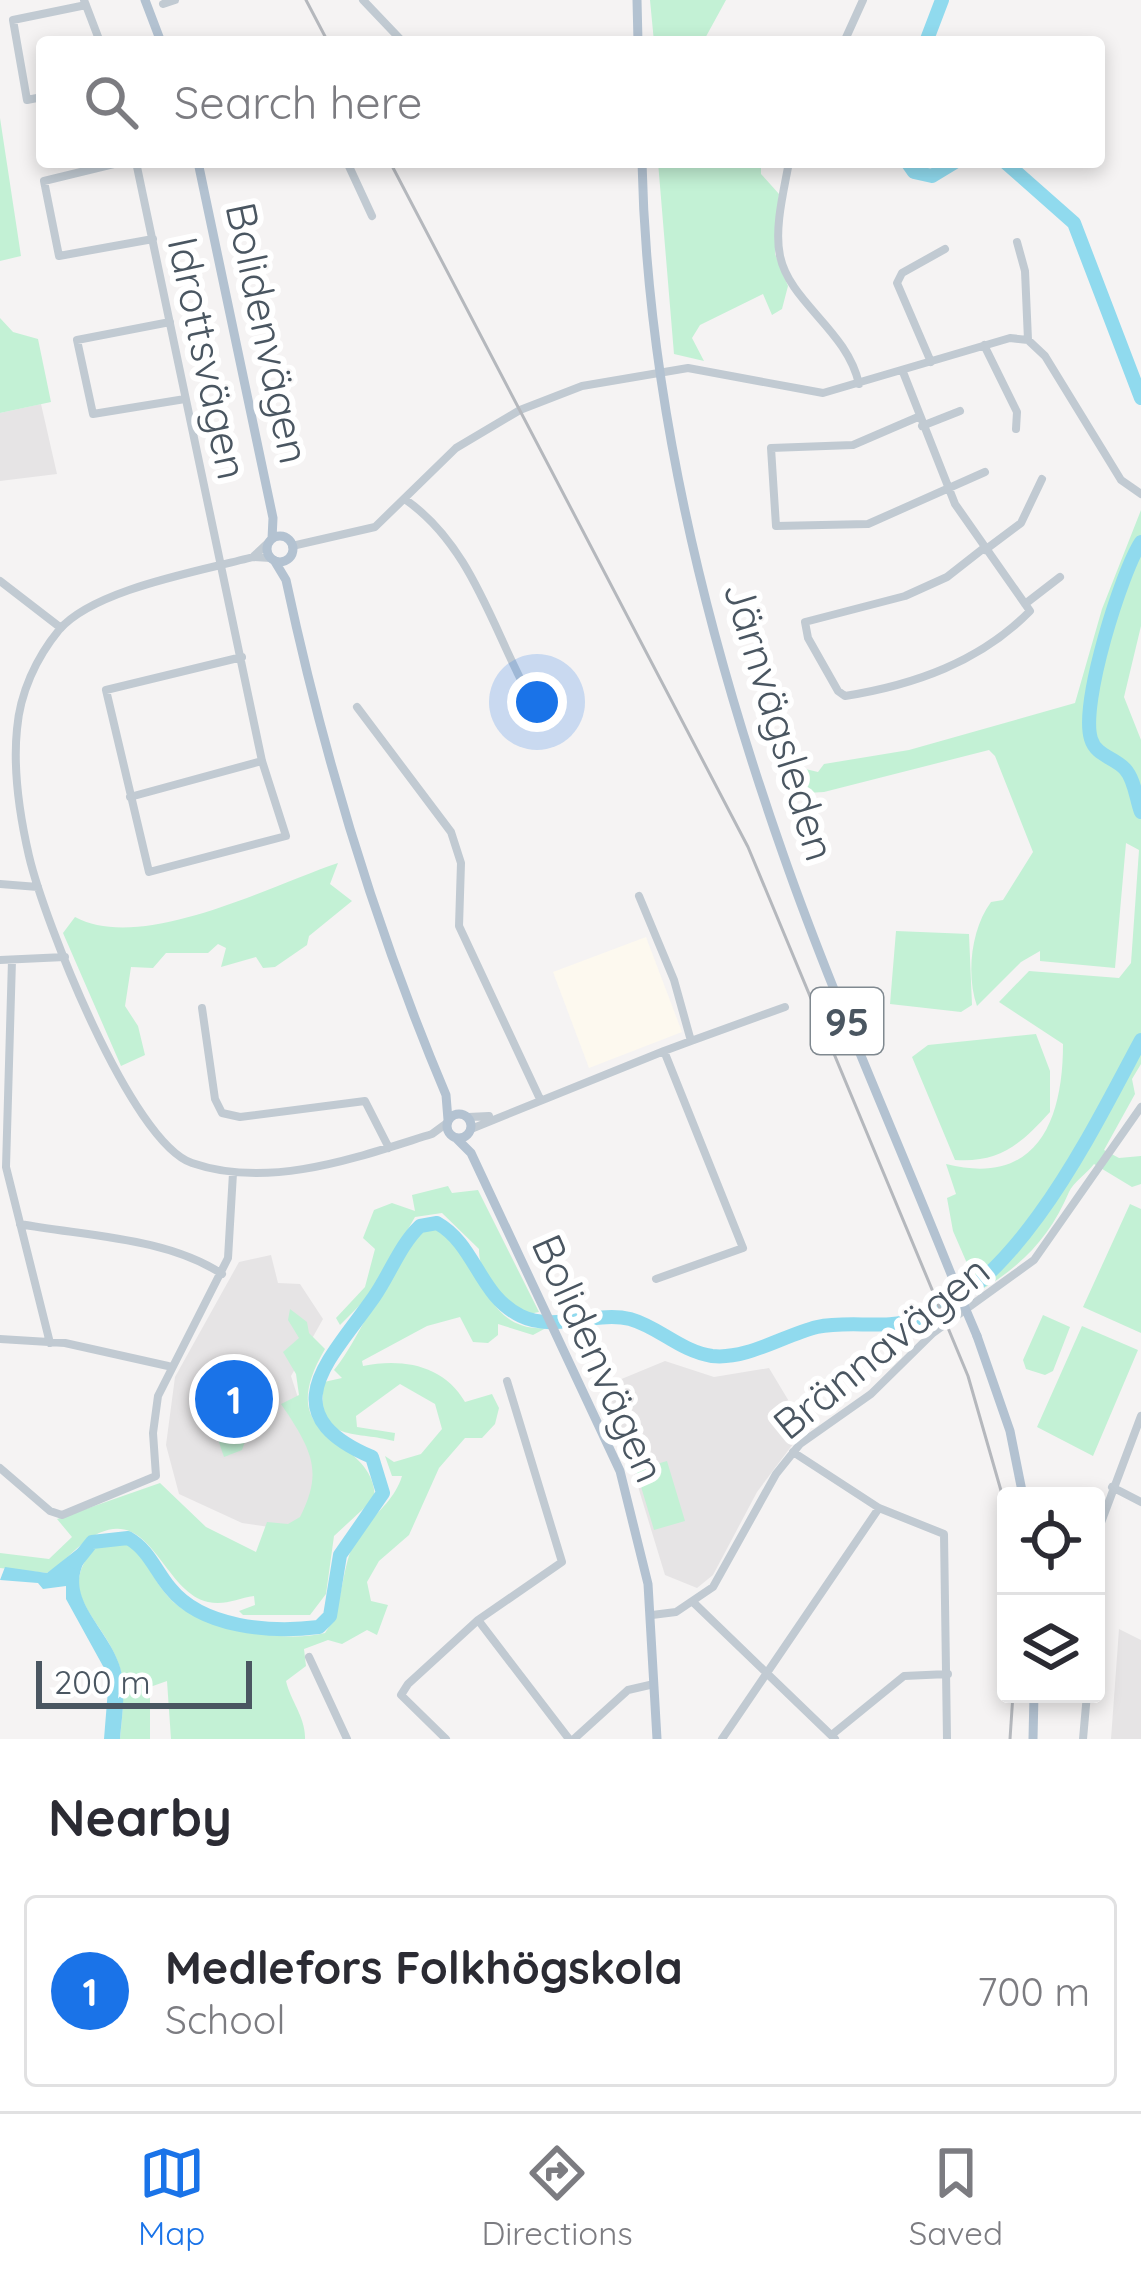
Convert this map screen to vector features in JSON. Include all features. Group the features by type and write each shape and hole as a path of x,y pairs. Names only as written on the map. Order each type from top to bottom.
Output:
{"main road":[{"path":"145,0 159,36"},
{"path":"638,0 638,36"},
{"name":"Bolidenvägen","path":"199,168 319,734 359,872 446,1095 468,1123 471,1153 620,1471 652,1615 657,1739"},
{"name":"Järnvägsleden","path":"642,168 663,374 711,618 742,729 832,986 976,1336 1010,1431 1021,1487"},
{"path":"272,559 281,544"},
{"path":"272,559 281,544"},
{"name":"Bolidenvägen","path":"272,559 286,580"},
{"name":"Bolidenvägen","path":"446,1095 454,1137 471,1153"},
{"path":"448,1122 468,1123"},
{"path":"454,1137 468,1123"},
{"path":"1033,1739 1034,1703"}],"street":[{"path":"163,4 175,0"},
{"path":"363,0 397,36"},
{"path":"847,36 863,0"},
{"path":"36,98 27,100 13,20 85,3 98,36"},
{"path":"97,168 44,181 59,256 153,239"},
{"name":"Idrottsvägen","path":"130,797 149,872 286,836 262,761 137,168"},
{"path":"350,168 372,216"},
{"path":"788,168 780,255 786,272 848,351 859,384"},
{"path":"1017,242 1025,271 1028,340 1046,356 1121,480 1141,494"},
{"path":"931,362 897,283 902,273 945,249"},
{"path":"170,322 77,340 93,415 185,399"},
{"path":"448,1122 432,1134 310,1168 233,1173 187,1162 145,1122 64,957 38,887 26,835 16,730 26,683 61,628 99,603 253,557 281,544 358,534 375,527 456,448 520,410 582,386 688,368 823,393 984,345 1028,340"},
{"path":"984,345 1017,412 1016,429"},
{"path":"903,372 949,490 984,549 1027,607"},
{"path":"960,411 853,445 771,448 773,520 782,530 868,524 985,472"},
{"path":"1042,479 1022,523 947,578 905,596 805,622 808,638 838,691 859,694 932,676 988,645 1060,577"},
{"path":"406,500 429,516 460,555 532,701"},
{"path":"253,557 272,559"},
{"path":"0,581 61,628"},
{"path":"242,657 106,690 130,797 262,761"},
{"path":"356,707 451,832 461,863 459,926 540,1099"},
{"path":"0,884 38,887"},
{"path":"639,896 674,980 691,1041"},
{"path":"0,960 64,957"},
{"path":"12,960 4,1139 50,1343"},
{"path":"468,1123 785,1007"},
{"path":"202,1008 215,1100 222,1113 240,1117 365,1101 388,1148"},
{"path":"656,1279 743,1248 664,1051"},
{"name":"Brännavägen","path":"694,1603 730,1564 768,1487 793,1452 871,1394 933,1333 1034,1260 1141,1107"},
{"path":"432,1134 454,1137"},
{"path":"0,1468 50,1511 62,1514 156,1476 155,1412 169,1366 222,1274 233,1237 233,1173"},
{"path":"20,1224 145,1246 205,1262 222,1274"},
{"path":"0,1339 50,1343 169,1366"},
{"path":"446,1739 401,1695 478,1620 562,1562 507,1382"},
{"path":"1105,1508 1141,1416"},
{"path":"793,1452 878,1508 944,1534 947,1739"},
{"path":"1112,1487 1141,1502"},
{"path":"722,1739 878,1508"},
{"path":"652,1615 694,1603 835,1736 904,1676 948,1674"},
{"path":"478,1620 571,1739 628,1690 658,1684"},
{"path":"309,1658 347,1739"},
{"path":"1083,1739 1086,1703"}],"shaded area":[{"path":"41,404 57,474 0,481 0,413"},
{"path":"646,937 682,1032 589,1068 553,972"},
{"path":"271,1255 278,1283 300,1284 323,1319 291,1376 320,1466 317,1521 283,1529 242,1523 179,1494 166,1445 175,1377 239,1262"},
{"path":"665,1361 714,1377 769,1368 805,1428 757,1492 713,1575 697,1588 665,1575 607,1385"},
{"path":"1119,1629 1141,1640 1141,1739 1111,1739"}],"green space":[{"path":"650,0 726,0 706,36 653,36"},
{"path":"0,118 21,256 0,261"},
{"path":"658,168 761,168 779,194 775,254 788,286 782,309 772,315 763,294 700,325 692,338 704,361 674,354"},
{"path":"0,318 13,332 38,339 51,402 0,413"},
{"path":"1141,510 1141,626 1124,697 1141,740 1141,1064 1132,1079 1135,1094 1104,1150 1119,1158 1141,1156 1141,1184 1132,1187 1094,1164 1071,1189 1033,1249 979,1291 953,1231 947,1198 956,1194 946,1164 977,1169 1003,1166 1023,1156 1039,1142 1050,1122 1062,1072 1063,1044 999,1002 1029,971 1119,978 1131,963 1139,850 1126,843 1115,968 1040,961 1040,951 1021,962 977,1006 971,967 979,925 991,902 1003,900 1033,852 995,756 989,750 824,792 807,793 790,776 797,767 818,772 824,764 909,750 1075,703 1102,609"},
{"path":"338,863 330,884 352,901 309,936 307,945 275,967 263,968 256,957 221,967 226,948 218,944 208,953 166,953 153,968 131,967 125,1006 138,1026 145,1055 121,1066 63,933 75,917 102,926 169,922"},
{"path":"896,931 969,934 972,1005 961,1012 890,1004"},
{"path":"1036,1034 1050,1071 1050,1112 997,1155 955,1160 912,1057 928,1045"},
{"path":"448,1186 452,1193 478,1190 539,1312 529,1314 502,1296 483,1269 479,1249 442,1213 415,1217 369,1296 340,1325 336,1318 365,1287 375,1249 363,1238 374,1210 392,1203 415,1211 412,1195"},
{"path":"1130,1204 1141,1209 1141,1333 1083,1307"},
{"path":"430,1226 461,1251 506,1317 523,1326 546,1328 533,1335 498,1324 498,1335 488,1343 473,1342 460,1317 427,1326 362,1361 363,1366 421,1367 446,1380 465,1402 492,1394 499,1408 495,1424 482,1438 465,1438 439,1468 409,1535 379,1561 367,1582 371,1601 388,1605 377,1635 367,1630 342,1644 328,1640 304,1649 306,1666 286,1681 305,1739 171,1739 167,1681 150,1687 150,1739 120,1739 121,1671 84,1604 79,1576 85,1561 98,1544 131,1544 170,1599 191,1614 249,1632 325,1633 353,1545 402,1476 392,1476 385,1456 394,1462 421,1454 442,1429 435,1404 400,1384 356,1416 357,1427 395,1433 394,1441 341,1431 326,1416 324,1382 342,1378 334,1370 405,1251"},
{"path":"290,1309 307,1322 309,1333 325,1349 310,1381 308,1405 315,1422 359,1460 370,1476 375,1498 334,1536 326,1594 310,1615 243,1615 239,1611 255,1605 254,1596 208,1602 180,1584 145,1542 117,1529 92,1537 47,1573 0,1568 0,1553 49,1559 72,1537 57,1519 160,1483 206,1527 256,1552 267,1522 288,1524 300,1517 313,1474 301,1435 281,1404 299,1395 296,1374 283,1352 299,1338 288,1320"},
{"path":"1043,1315 1070,1327 1053,1371 1045,1375 1026,1369 1023,1360"},
{"path":"1082,1326 1138,1350 1093,1456 1037,1427"},
{"path":"244,1366 255,1413 242,1450 224,1457 208,1410 204,1375"},
{"path":"667,1461 685,1521 654,1530 636,1470"}],"water":[{"path":"80,1547 89,1554 81,1569 82,1597 121,1673 120,1739 104,1739 109,1677 66,1599 66,1586 43,1589 38,1583 0,1580 5,1567 47,1573"}],"waterway":[{"path":"928,36 942,0"},
{"path":"911,168 932,176 945,168"},
{"path":"1012,168 1074,223 1141,398"},
{"path":"1141,542 1104,639 1089,722 1093,745 1128,773 1141,812"},
{"path":"76,1562 92,1542 128,1538 147,1554 170,1588 200,1612 259,1628 319,1627 330,1616 340,1555 383,1493 372,1457 341,1440 323,1422 316,1404 318,1384 420,1226 437,1223 450,1232 496,1296 521,1316 547,1322 630,1319 712,1356 752,1351 817,1327 917,1319 954,1301 1020,1240 1076,1159 1141,1040"}],"railway":[{"path":"306,0 325,36"},
{"path":"393,168 748,847 968,1376 1000,1487"},
{"path":"1010,1739 1012,1703"}],"place":[{"name":"Medlefors Folkhögskola","path":"234,1399"}]}
